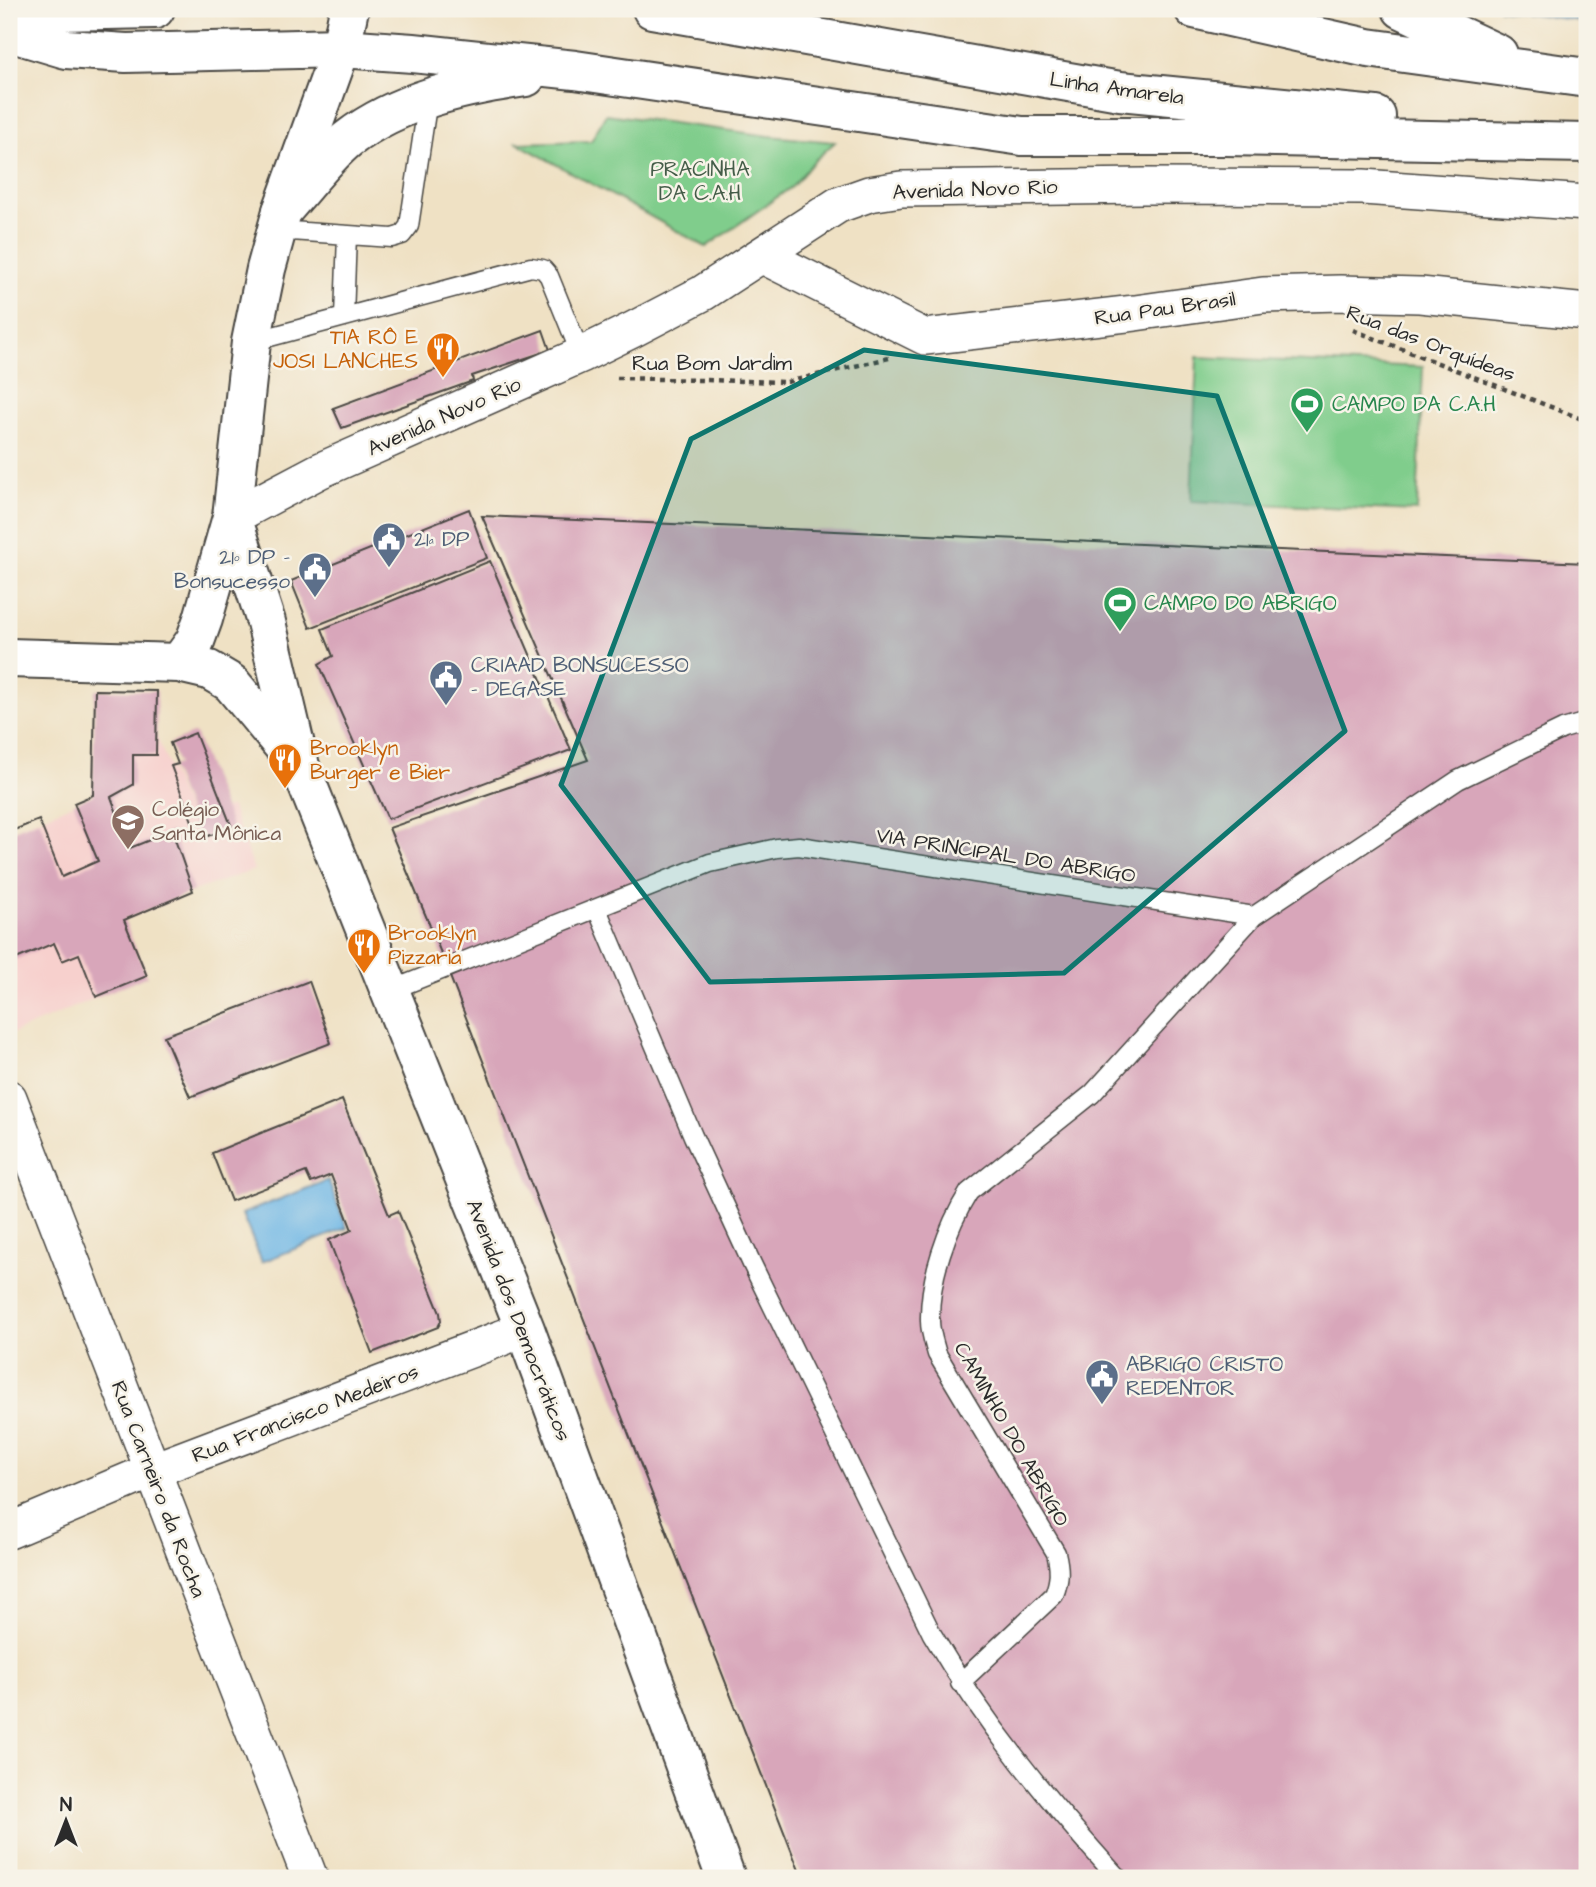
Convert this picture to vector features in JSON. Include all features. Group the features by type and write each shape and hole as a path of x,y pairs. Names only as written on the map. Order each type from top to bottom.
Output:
{"main road":[{"path":"9,12 155,9"},
{"name":"Avenida dos Democráticos","path":"300,766 231,683 209,670 179,663 195,641 203,619 232,517 251,342 279,220 341,48 349,9"},
{"name":"Linha Amarela","path":"652,9 1120,91 1587,136"},
{"path":"1194,9 1368,48 1587,78"},
{"path":"1407,12 1535,72"},
{"path":"9,32 66,49 126,53 341,48 575,70 1022,136 1225,136 1587,142"},
{"path":"279,220 347,140 392,111 496,81 575,70"},
{"name":"Avenida dos Democráticos","path":"232,517 267,622 300,766 525,1329 726,1878"},
{"path":"9,658 179,663"}],"street":[{"name":"Avenida Novo Rio","path":"232,517 320,471 581,355 692,299 763,256 838,205 869,194 901,189 1363,187 1587,203"},
{"path":"763,256 925,337"},
{"name":"Rua Pau Brasil","path":"925,337 1263,295 1420,295 1587,313"},
{"name":"Rua Carneiro da Rocha","path":"9,1098 310,1878"},
{"name":"Rua Francisco Medeiros","path":"9,1531 152,1471 525,1329"}],"lane":[{"path":"9,48 66,49"},
{"path":"279,220 347,235 393,238 402,235 409,226 428,99"},
{"path":"344,317 347,235"},
{"path":"251,342 530,267 543,269 549,276 581,355"},
{"path":"1254,916 1458,780 1563,729 1587,722"},
{"name":"VIA PRINCIPAL DO ABRIGO","path":"389,991 710,863 766,850 799,846 1254,916"},
{"path":"597,909 693,1136 752,1264 932,1634 960,1683 1041,1791 1118,1878"},
{"name":"CAMINHO DO ABRIGO","path":"960,1683 1054,1595 1060,1569 1056,1553 937,1353 930,1325 930,1303 946,1235 969,1192 1092,1094 1254,916"}],"path":[{"name":"Rua das Orquídeas","path":"1341,325 1587,421"},
{"name":"Rua Bom Jardim","path":"612,378 787,382 904,355 925,337"}],"highlighted area":[{"path":"864,350 1217,396 1345,731 1064,973 710,982 561,785 691,439"}],"shaded area":[{"name":"Colégio Santa Mônica","path":"95,690 157,691 156,735 191,820 231,806 254,870 193,891 124,920 147,976 9,1035 9,832 93,795"}],"green space":[{"name":"PRACINHA DA C.A.H","path":"606,114 835,142 793,186 706,247 517,143 591,141"},
{"name":"CAMPO DA C.A.H","path":"1197,357 1423,367 1417,511 1191,501"}],"water":[{"path":"1498,9 1587,9 1587,22"},
{"path":"328,1180 347,1228 262,1262 242,1214"}],"building":[{"name":"TIA RÔ E JOSI LANCHES","path":"543,330 550,350 472,376 473,381 342,428 333,408"},
{"name":"21ª DP","path":"469,509 487,558 310,628 291,581"},
{"name":"ABRIGO CRISTO REDENTOR","path":"482,516 1587,563 1587,1878 802,1878 433,933 389,828 588,760"},
{"name":"CRIAAD BONSUCESSO - DEGASE","path":"490,561 571,750 388,819 319,664 333,656 322,629"},
{"name":"Colégio Santa Mônica","path":"95,690 157,691 156,755 133,755 133,785 111,797 130,848 172,831 193,891 124,920 147,976 96,997 79,954 62,961 54,943 9,962 9,832 39,820 62,877 98,861 74,803 93,795"},
{"path":"195,733 232,828 205,837 195,829 171,766 178,764 170,743"},
{"path":"309,981 331,1043 190,1097 164,1036"},
{"path":"342,1100 389,1215 398,1211 441,1321 438,1327 372,1353 329,1240 352,1230 331,1175 311,1183 306,1172 231,1201 212,1153"}],"place":[{"name":"TIA RÔ E JOSI LANCHES","path":"443,379"},
{"name":"CAMPO DA C.A.H","path":"1307,434"},
{"name":"21ª DP","path":"389,569"},
{"name":"21º DP - Bonsucesso","path":"315,599"},
{"name":"CAMPO DO ABRIGO","path":"1120,633"},
{"name":"CRIAAD BONSUCESSO - DEGASE","path":"446,707"},
{"name":"Brooklyn Burger e Bier","path":"285,790"},
{"name":"Colégio Santa Mônica","path":"128,851"},
{"name":"Brooklyn Pizzaria","path":"364,975"},
{"name":"ABRIGO CRISTO REDENTOR","path":"1102,1406"}]}
